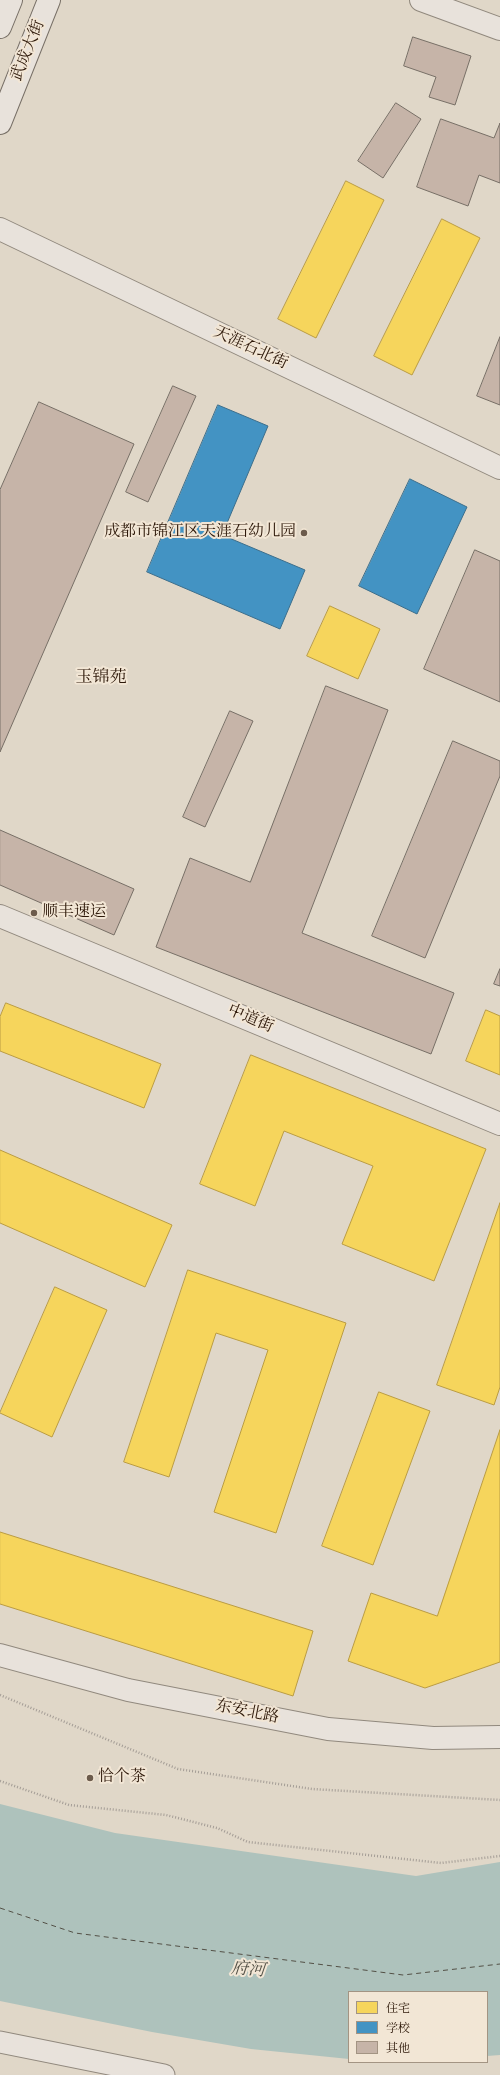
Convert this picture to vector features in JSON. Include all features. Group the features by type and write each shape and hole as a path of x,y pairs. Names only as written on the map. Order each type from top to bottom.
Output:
{"street":[{"path":"0,27 12,0"},
{"name":"武成大街","path":"0,123 49,0"},
{"path":"421,0 500,29"},
{"name":"天涯石北街","path":"0,229 500,468"},
{"name":"中道街","path":"0,916 500,1124"},
{"name":"东安北路","path":"0,1655 128,1690 328,1729 433,1738 500,1737"},
{"path":"0,2042 164,2075"}],"path":[{"path":"0,1695 178,1768 312,1789 500,1800"},
{"path":"0,1781 69,1805 166,1816 217,1828 248,1842 441,1863 500,1856"}],"water":[{"name":"府河","path":"0,1804 115,1833 416,1876 500,1862 500,2055 488,2056 488,1991 348,1991 348,2059 251,2049 152,2032 0,2001"}],"building: 住宅":[{"path":"346,181 384,200 316,338 278,319"},
{"path":"442,219 480,238 412,375 374,356"},
{"path":"330,606 380,629 358,679 307,656"},
{"path":"6,1003 161,1064 144,1108 0,1051 0,1017"},
{"path":"486,1010 500,1016 500,1075 466,1061"},
{"path":"251,1055 486,1149 434,1281 342,1244 373,1166 284,1131 255,1206 200,1184"},
{"path":"0,1150 172,1225 145,1287 0,1223"},
{"path":"500,1203 500,1387 494,1405 437,1385"},
{"path":"188,1270 346,1323 276,1533 214,1512 268,1350 216,1333 169,1477 124,1462"},
{"path":"55,1287 107,1310 52,1437 0,1413"},
{"path":"379,1392 430,1411 373,1565 322,1546"},
{"path":"500,1430 500,1662 425,1688 348,1661 371,1593 437,1616"},
{"path":"0,1532 313,1631 293,1696 0,1604"}],"building: 学校":[{"path":"218,405 268,426 222,535 305,570 280,629 147,572"},
{"path":"410,479 467,507 417,614 359,586"}],"building: 其他":[{"path":"413,37 471,56 455,105 429,97 436,77 404,66"},
{"path":"396,103 421,119 383,178 358,161"},
{"path":"441,119 494,138 500,123 500,183 479,175 468,206 417,187"},
{"path":"500,337 500,405 477,396"},
{"path":"173,386 196,396 148,502 126,492"},
{"path":"39,402 134,444 0,752 0,490"},
{"path":"475,550 500,561 500,702 424,669"},
{"path":"326,686 388,710 302,933 454,993 431,1054 156,947 190,858 250,882"},
{"path":"230,711 253,721 205,827 183,817"},
{"path":"453,741 500,761 500,776 425,958 372,936"},
{"path":"0,830 134,889 114,935 0,885"},
{"path":"500,969 500,986 494,984"}],"ferry route":[{"path":"0,1908 75,1933 403,1975 500,1964"}],"place":[{"name":"成都市锦江区天涯石幼儿园","path":"304,533"},
{"name":"顺丰速运","path":"34,913"},
{"name":"恰个茶","path":"90,1778"}],"district":[{"name":"玉锦苑","path":"101,679"}]}
